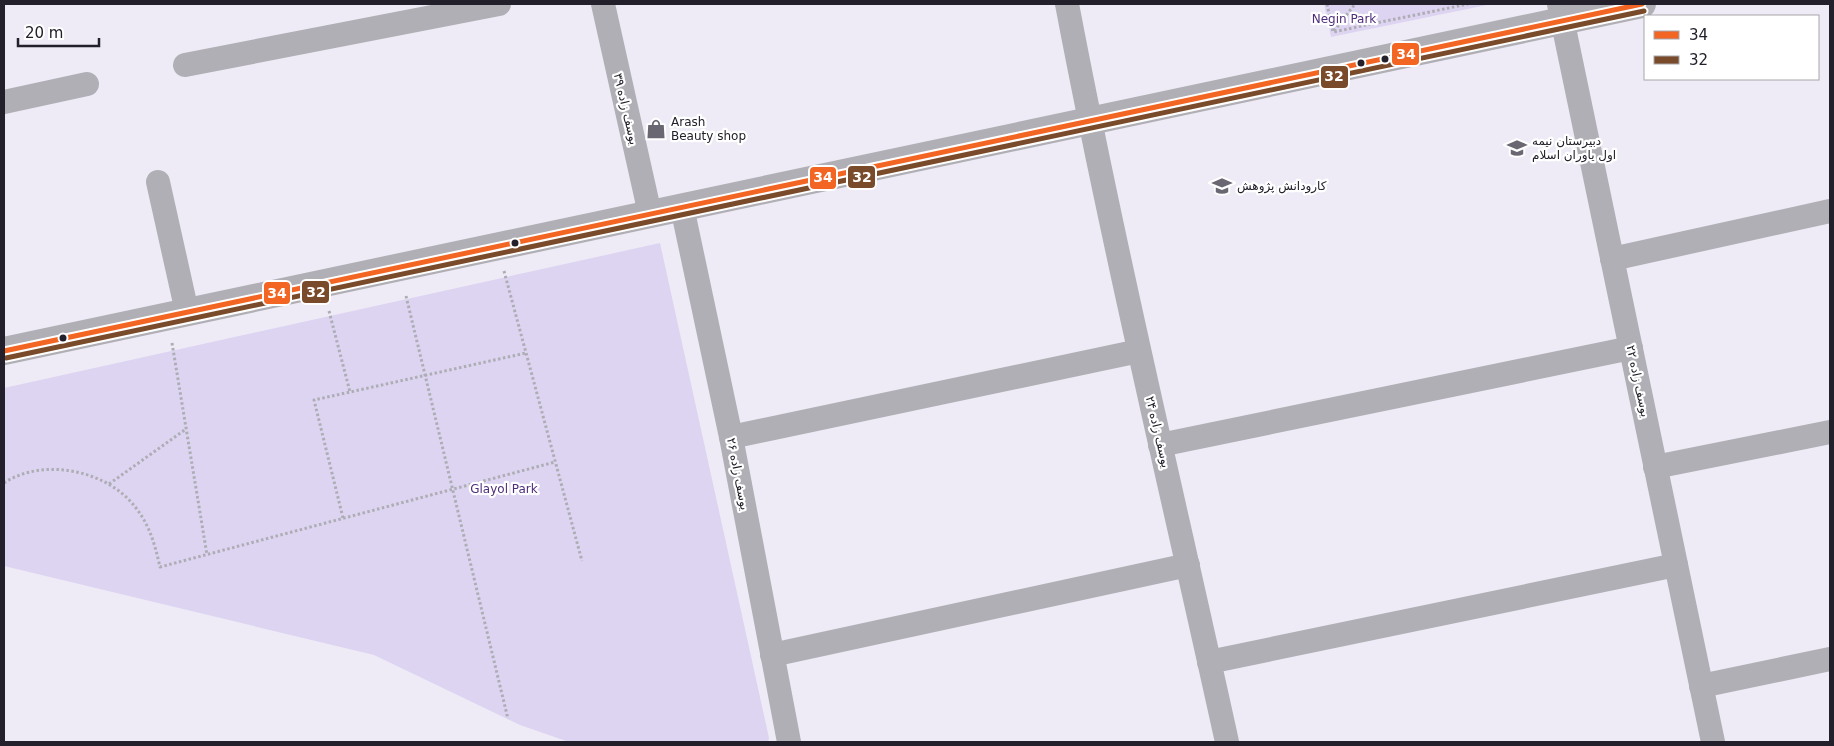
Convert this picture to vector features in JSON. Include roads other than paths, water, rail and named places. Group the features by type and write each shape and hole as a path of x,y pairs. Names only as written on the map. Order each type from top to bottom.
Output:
{"street":[{"path":"185,65 498,4"},
{"name":"یوسف زاده ۳۹","path":"602,4 650,214"},
{"name":"یوسف زاده ۲۴","path":"1067,4 1089,121 1227,742"},
{"path":"4,351 1089,121 1561,12 1642,4"},
{"name":"یوسف زاده ۲۲","path":"1561,12 1713,742"},
{"path":"4,102 86,84"},
{"path":"158,182 187,312"},
{"name":"یوسف زاده ۲۶","path":"682,207 730,437 789,742"},
{"path":"1612,259 1830,211"},
{"path":"1160,445 1631,348"},
{"path":"730,437 1139,351"},
{"path":"1655,467 1830,432"},
{"path":"772,656 1188,565"},
{"path":"1209,662 1676,565"},
{"path":"1701,686 1830,659"}],"place":[{"name":"Arash Beauty shop","path":"656,129"},
{"name":"دبیرستان نیمه اول یاوران اسلام","path":"1517,148"},
{"name":"کارودانش پژوهش","path":"1222,186"}],"park label":[{"name":"Negin Park","path":"1344,19"},
{"name":"Glayol Park","path":"504,489"}]}
